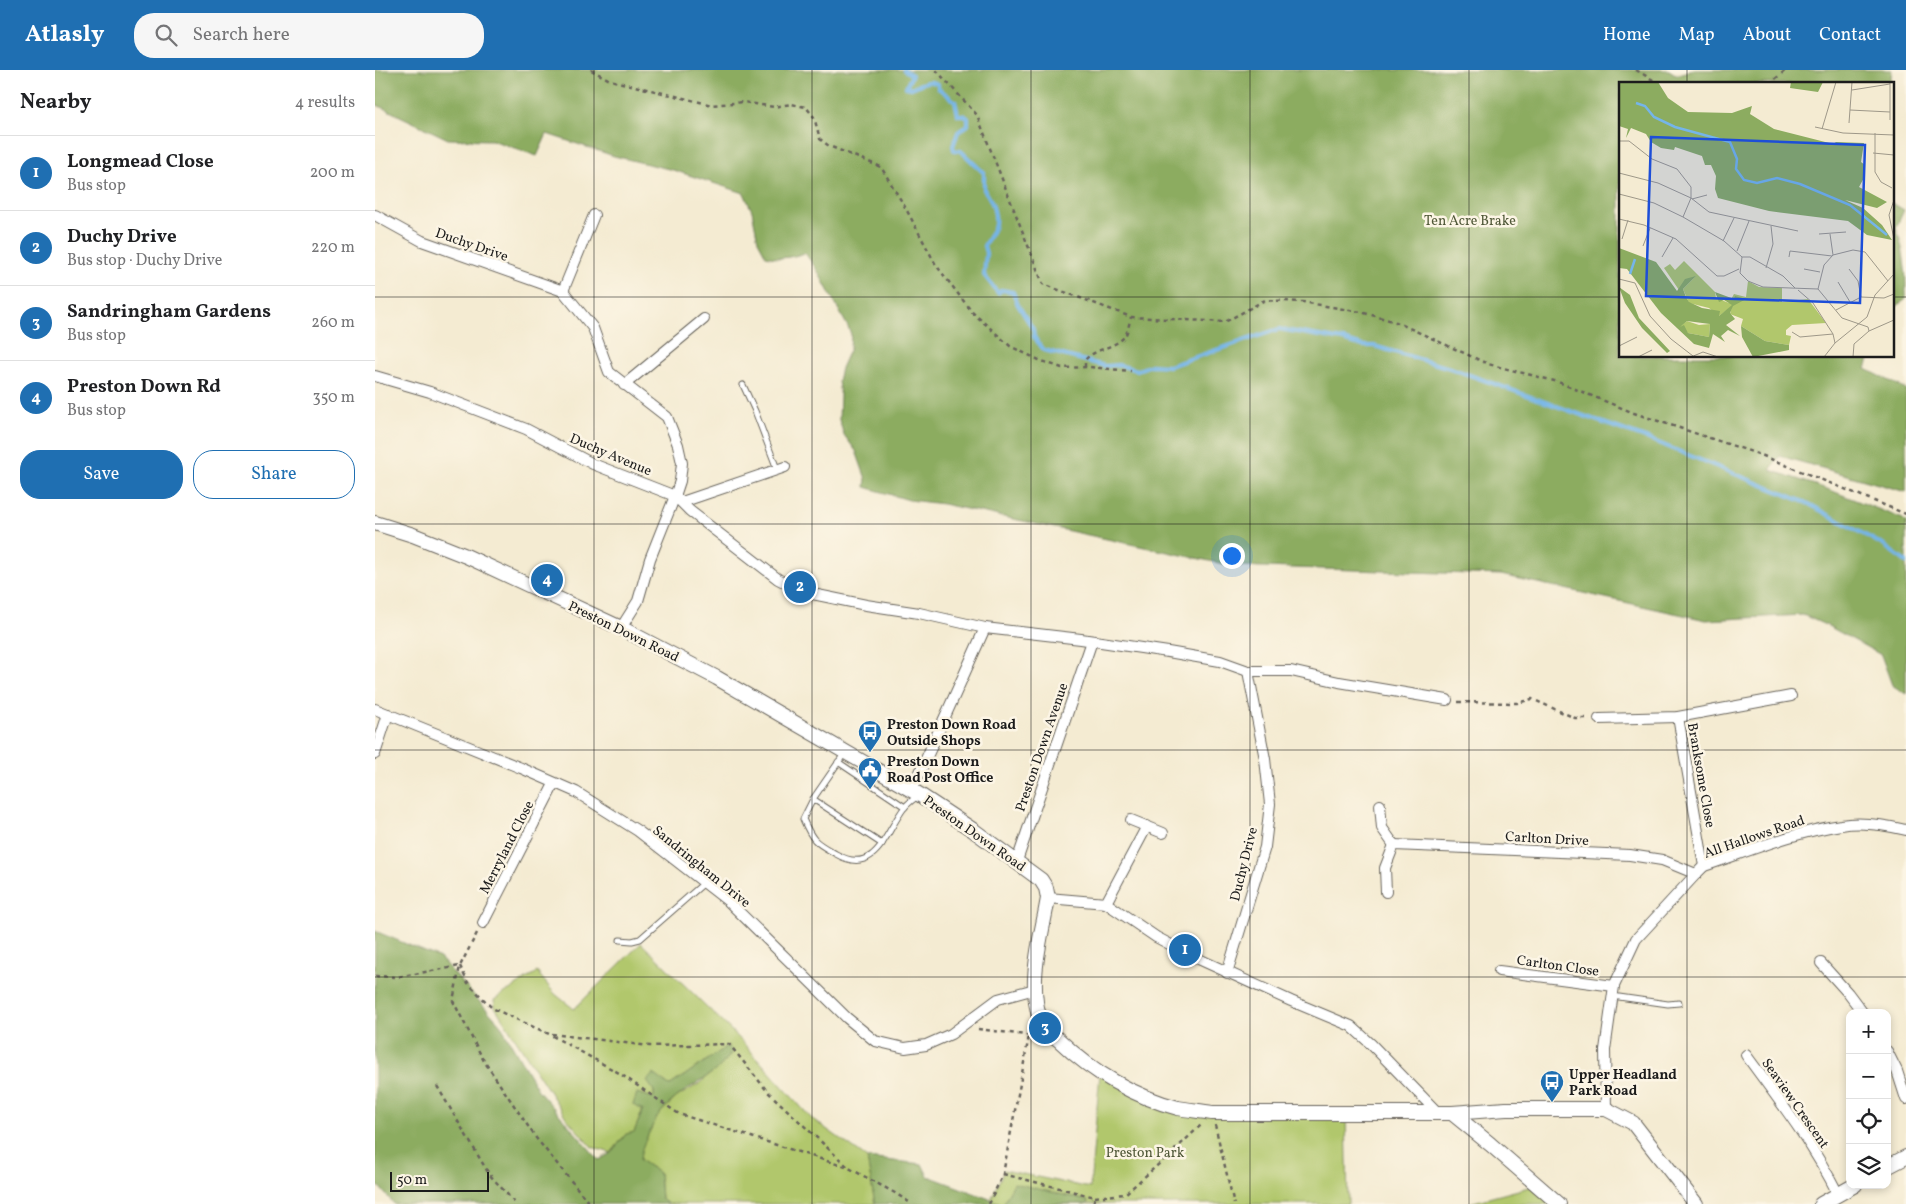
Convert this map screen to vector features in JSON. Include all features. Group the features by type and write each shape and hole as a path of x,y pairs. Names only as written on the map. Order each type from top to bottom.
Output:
{"street":[{"name":"Duchy Drive","path":"375,215 422,241 563,291"},
{"path":"594,215 563,291 593,328 609,372 667,417 678,445 682,463 678,499 650,559 638,601 621,628"},
{"path":"624,385 704,319"},
{"name":"Duchy Avenue","path":"375,376 430,392 526,429 593,464 678,499"},
{"path":"678,499 781,468"},
{"path":"678,499 778,580 803,592 866,605 919,613 985,628 1091,641 1220,661 1248,670 1291,671 1339,682 1447,700"},
{"name":"Preston Down Road","path":"375,523 413,535 466,556 621,628 717,678 842,757 916,792 1017,861 1041,880 1046,888 1048,898"},
{"path":"916,792 985,628"},
{"name":"Preston Down Avenue","path":"1017,861 1091,641"},
{"name":"Duchy Drive","path":"1227,973 1265,847 1270,804 1265,759 1248,670"},
{"name":"Branksome Close","path":"1599,719 1678,717 1791,696"},
{"name":"Sandringham Drive","path":"375,709 576,792 638,831 728,901 847,1018 875,1040 905,1048 926,1045 951,1034 959,1026 998,999 1035,989"},
{"path":"375,754 387,714"},
{"name":"Branksome Close","path":"1678,717 1704,866"},
{"name":"Merryland Close","path":"483,923 553,784"},
{"path":"1380,805 1382,828 1394,845 1385,868 1386,892"},
{"path":"1131,820 1163,833"},
{"name":"All Hallows Road","path":"1606,1109 1605,1050 1613,991 1636,939 1704,866 1789,836 1842,824 1881,825 1906,830"},
{"path":"1106,903 1147,826"},
{"name":"Carlton Drive","path":"1394,845 1630,855 1662,860 1696,874"},
{"path":"1438,1113 1351,1026 1227,973 1156,937 1106,903 1048,898 1036,968 1035,989 1040,1017 1045,1028 1078,1058 1100,1073 1148,1098 1179,1108 1212,1113 1438,1113 1452,1113 1506,1109 1606,1109 1633,1123 1696,1204"},
{"path":"1821,963 1860,1009"},
{"name":"Carlton Close","path":"1499,971 1613,991"},
{"name":"Seaview Crescent","path":"1746,1054 1799,1128 1838,1194"},
{"path":"1888,1054 1906,1099"},
{"path":"1452,1113 1559,1204"},
{"path":"1891,1165 1906,1157"},
{"path":"1821,1204 1847,1189"}],"lane":[{"path":"743,385 781,468"},
{"path":"905,807 842,757 813,799 803,819 811,839 848,861 869,858 882,844 916,792"},
{"path":"813,799 882,844"},
{"path":"619,940 632,941 640,939 705,883"},
{"path":"1613,991 1668,1004 1679,1004"}],"path":[{"path":"591,70 610,80 712,105 743,102 774,107 791,104 806,107 814,117 820,139 829,146 881,167 936,265 972,312 1010,346 1032,357 1062,368 1085,367 1131,371"},
{"path":"936,70 977,115 1043,284 1131,317 1225,322 1265,300 1303,302 1361,312 1397,322 1488,364 1558,382 1634,413 1761,454 1906,514"},
{"path":"1636,70 1657,82"},
{"path":"1771,82 1786,70"},
{"path":"1085,367 1085,360 1091,354 1108,348 1126,336 1131,317"},
{"path":"1447,700 1517,703 1532,699 1575,718 1599,719"},
{"path":"483,923 460,966 453,1001 484,1061 536,1138 590,1204"},
{"path":"375,976 397,977 460,966"},
{"path":"460,966 468,983 492,1008 549,1034 619,1073 679,1114 849,1168 912,1204"},
{"path":"959,1026 1029,1036 1053,1035"},
{"path":"549,1034 650,1046 729,1044 768,1092 849,1168"},
{"path":"989,1204 1003,1174 1029,1036"},
{"path":"437,1086 489,1174 516,1204"},
{"path":"1003,1174 1095,1197 1125,1194 1178,1147 1212,1113"},
{"path":"1212,1113 1234,1204"},
{"path":"1093,1204 1095,1197"}],"green space":[{"name":"Ten Acre Brake","path":"375,70 1669,70 1677,75 1690,70 1892,70 1890,82 1619,82 1619,358 1869,358 1866,369 1906,389 1906,492 1780,456 1770,470 1830,490 1903,519 1906,522 1906,694 1892,685 1881,655 1830,627 1803,615 1706,620 1501,575 1233,566 943,504 909,500 865,487 866,479 856,451 844,435 839,420 840,395 838,381 841,368 850,348 851,334 817,270 805,253 776,258 766,256 758,241 752,211 744,193 673,170 614,156 547,134 537,156 492,140 448,139 375,104"},
{"path":"1893,204 1904,210 1896,228 1903,254 1906,299 1893,309"},
{"path":"375,931 440,958 500,1024 538,1090 599,1160 611,1153 626,1134 634,1132 643,1110 633,1105 637,1093 654,1098 654,1091 647,1081 653,1074 669,1086 728,1046 732,1052 726,1060 706,1077 683,1092 664,1109 655,1121 643,1145 640,1160 659,1173 661,1199 668,1204 394,1204 375,1182"},
{"path":"641,943 737,1036 811,1118 867,1158 875,1204 668,1204 661,1199 659,1173 640,1160 641,1148 657,1116 677,1097 702,1082 728,1046 669,1086 664,1082 654,1091 654,1099 643,1109 634,1133 626,1134 611,1153 592,1147 567,1119 495,1007 494,1000 537,972 555,994 574,1009"},
{"name":"Preston Park","path":"1100,1073 1179,1108 1346,1113 1348,1204 989,1204 1004,1170 1090,1188"},
{"path":"867,1158 922,1164 928,1176 1003,1204 875,1204"},
{"path":"1014,1183 1088,1201 1087,1204 1003,1204"},
{"path":"1537,1185 1559,1204 1466,1204"}],"waterway":[{"path":"904,70 912,75 906,87 911,88 927,82 934,82 938,84 938,88 955,101 958,115 964,115 968,118 968,125 958,132 953,146 954,150 961,151 984,173 984,190 993,208 995,224 984,246 986,253 984,275 998,293 1002,290 1013,292 1018,305 1033,329 1034,337 1044,350 1105,366 1118,365 1138,370 1151,365 1169,366 1279,329 1343,340 1363,346 1374,346 1450,368 1651,440 1809,504 1883,545 1906,562"}],"place":[{"name":"Preston Down Rd","path":"547,580"},
{"name":"Duchy Drive","path":"800,587"},
{"name":"Preston Down Road Outside Shops","path":"870,753"},
{"name":"Preston Down Road Post Office","path":"870,790"},
{"name":"Longmead Close","path":"1185,950"},
{"name":"Sandringham Gardens","path":"1045,1028"},
{"name":"Upper Headland Park Road","path":"1552,1103"}]}
